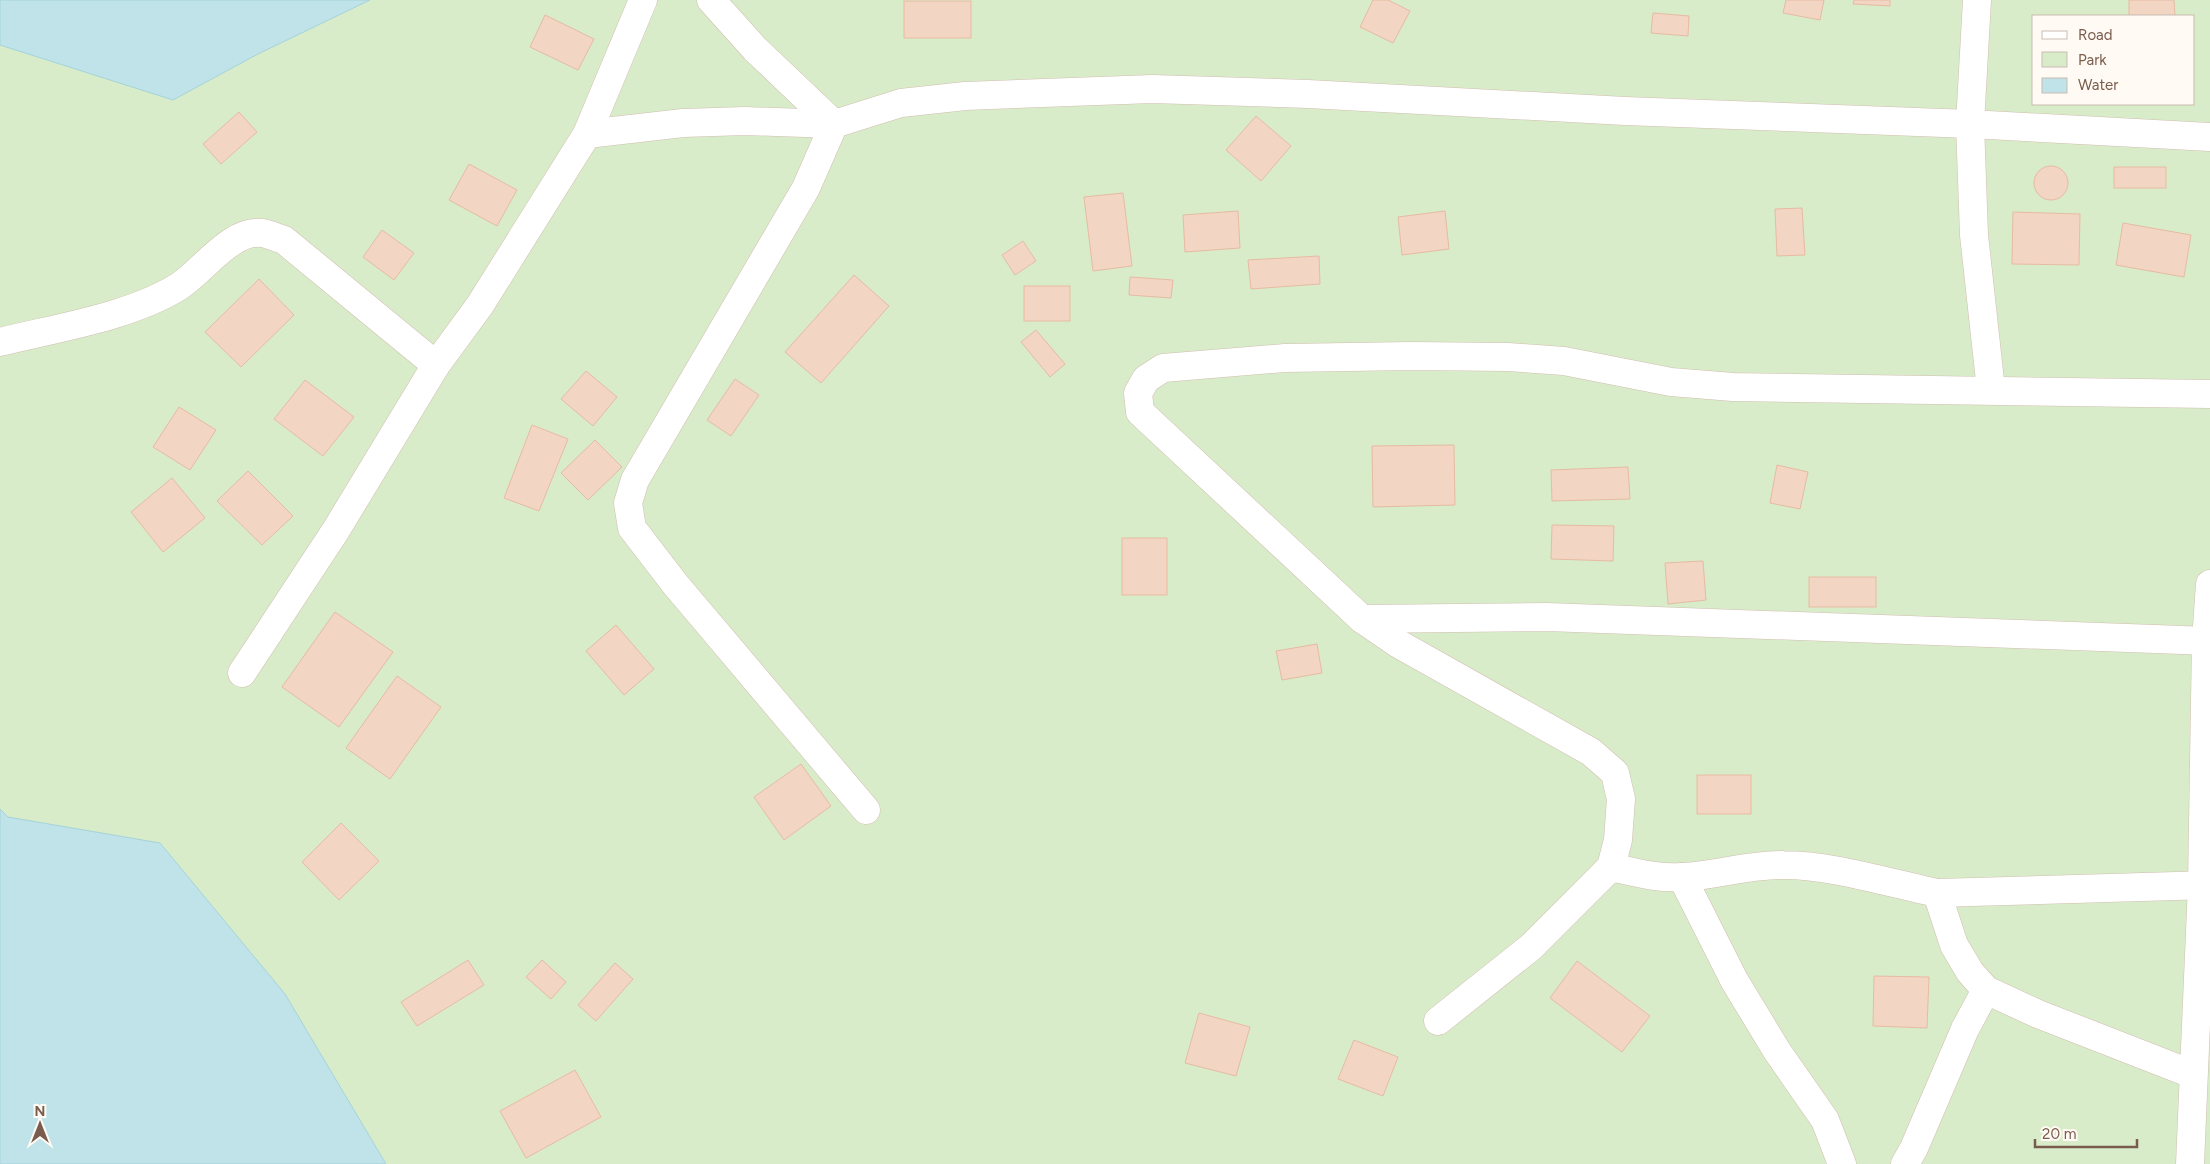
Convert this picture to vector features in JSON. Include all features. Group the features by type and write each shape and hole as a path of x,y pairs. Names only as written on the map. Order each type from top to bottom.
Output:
{"street":[{"path":"242,673 336,530 436,365 480,305 587,134 643,0"},
{"path":"711,0 755,49 834,124"},
{"path":"1976,0 1970,124 1974,235 1991,390"},
{"path":"587,134 692,123 745,121 834,124 902,103 965,96 1152,89 1308,94 1625,111 1970,124 2210,137"},
{"path":"834,124 806,188 635,480 628,503 632,528 675,584 866,810"},
{"path":"0,342 114,314 148,302 179,287 238,237 262,233 284,240 436,365"},
{"path":"1438,1021 1531,947 1610,867 1618,840 1621,799 1614,773 1591,752 1397,643 1362,619 1140,412 1138,393 1146,379 1163,368 1285,358 1498,357 1564,360 1670,382 1733,387 2210,394"},
{"path":"2190,1164 2192,1074 2206,885 2210,584"},
{"path":"1362,619 1595,618 1772,627 2208,641"},
{"path":"1610,867 1650,875 1682,878 1751,866 1785,864 1820,868 1937,893 2206,885"},
{"path":"1682,878 1734,980 1778,1051 1825,1120 1842,1164"},
{"path":"1937,893 1954,945 1970,972 1986,990 2038,1014 2192,1074"},
{"path":"1905,1164 1914,1148 1965,1029 1986,990"}],"green space":[{"path":"0,0 2210,0 2210,1164 0,1164"}],"water":[{"path":"0,0 370,0 258,54 173,100 0,45"},
{"path":"0,809 8,817 160,843 285,994 386,1164 0,1164"}],"building":[{"path":"1373,0 1388,0 1410,11 1393,43 1360,27"},
{"path":"1786,0 1824,0 1820,20 1783,13"},
{"path":"1854,0 1890,0 1890,6 1853,4"},
{"path":"2129,0 2174,0 2175,15 2129,15"},
{"path":"904,1 971,1 971,38 904,38"},
{"path":"1653,13 1689,16 1688,36 1651,33"},
{"path":"545,15 594,39 578,70 530,47"},
{"path":"239,112 257,132 221,164 203,144"},
{"path":"1256,116 1291,146 1261,181 1226,150"},
{"path":"469,164 517,190 497,226 449,200"},
{"path":"2051,166 2058,167 2063,171 2067,176 2067,190 2063,195 2058,199 2051,200 2044,199 2039,195 2035,190 2034,183 2035,176 2039,171 2044,167"},
{"path":"2114,167 2166,167 2166,188 2114,188"},
{"path":"1123,193 1132,266 1093,271 1084,197"},
{"path":"1802,208 1805,255 1777,256 1775,209"},
{"path":"1238,211 1240,248 1185,252 1183,215"},
{"path":"1445,211 1449,249 1402,255 1398,217"},
{"path":"2013,212 2080,214 2079,265 2012,264"},
{"path":"2123,223 2191,235 2184,277 2116,265"},
{"path":"382,230 414,253 394,280 363,257"},
{"path":"1023,241 1036,261 1015,275 1002,255"},
{"path":"1319,256 1320,284 1251,289 1248,260"},
{"path":"854,275 889,306 821,383 785,352"},
{"path":"1130,277 1173,280 1171,298 1129,295"},
{"path":"259,279 294,315 241,367 205,332"},
{"path":"1024,286 1070,286 1070,321 1024,321"},
{"path":"1036,330 1065,364 1050,377 1021,342"},
{"path":"586,371 617,397 593,426 561,399"},
{"path":"735,379 759,395 731,436 707,420"},
{"path":"305,380 354,417 323,456 274,419"},
{"path":"179,407 216,430 190,470 153,447"},
{"path":"532,425 568,439 539,511 504,498"},
{"path":"595,440 622,467 588,500 561,473"},
{"path":"1454,445 1455,505 1373,507 1372,446"},
{"path":"1777,465 1808,472 1800,509 1770,503"},
{"path":"1628,467 1630,499 1552,501 1551,470"},
{"path":"248,471 293,516 262,545 217,501"},
{"path":"172,478 205,518 163,552 131,512"},
{"path":"1552,525 1614,526 1613,561 1551,559"},
{"path":"1122,538 1167,538 1167,595 1122,595"},
{"path":"1703,561 1706,600 1668,604 1665,563"},
{"path":"1809,577 1876,577 1876,607 1809,607"},
{"path":"335,612 393,652 339,727 282,687"},
{"path":"616,625 654,669 624,695 586,651"},
{"path":"1317,644 1322,673 1282,680 1276,651"},
{"path":"397,676 441,707 390,779 346,748"},
{"path":"801,764 831,806 784,840 754,797"},
{"path":"1697,775 1751,775 1751,814 1697,814"},
{"path":"341,823 379,861 339,900 302,862"},
{"path":"468,960 484,985 417,1026 401,1002"},
{"path":"542,960 566,982 551,999 526,977"},
{"path":"1577,961 1650,1016 1622,1052 1550,998"},
{"path":"615,963 633,979 596,1021 578,1005"},
{"path":"1874,976 1929,977 1927,1028 1873,1026"},
{"path":"1199,1013 1250,1027 1236,1076 1185,1063"},
{"path":"1354,1040 1398,1057 1383,1096 1338,1079"},
{"path":"575,1070 601,1117 526,1158 500,1111"}]}
